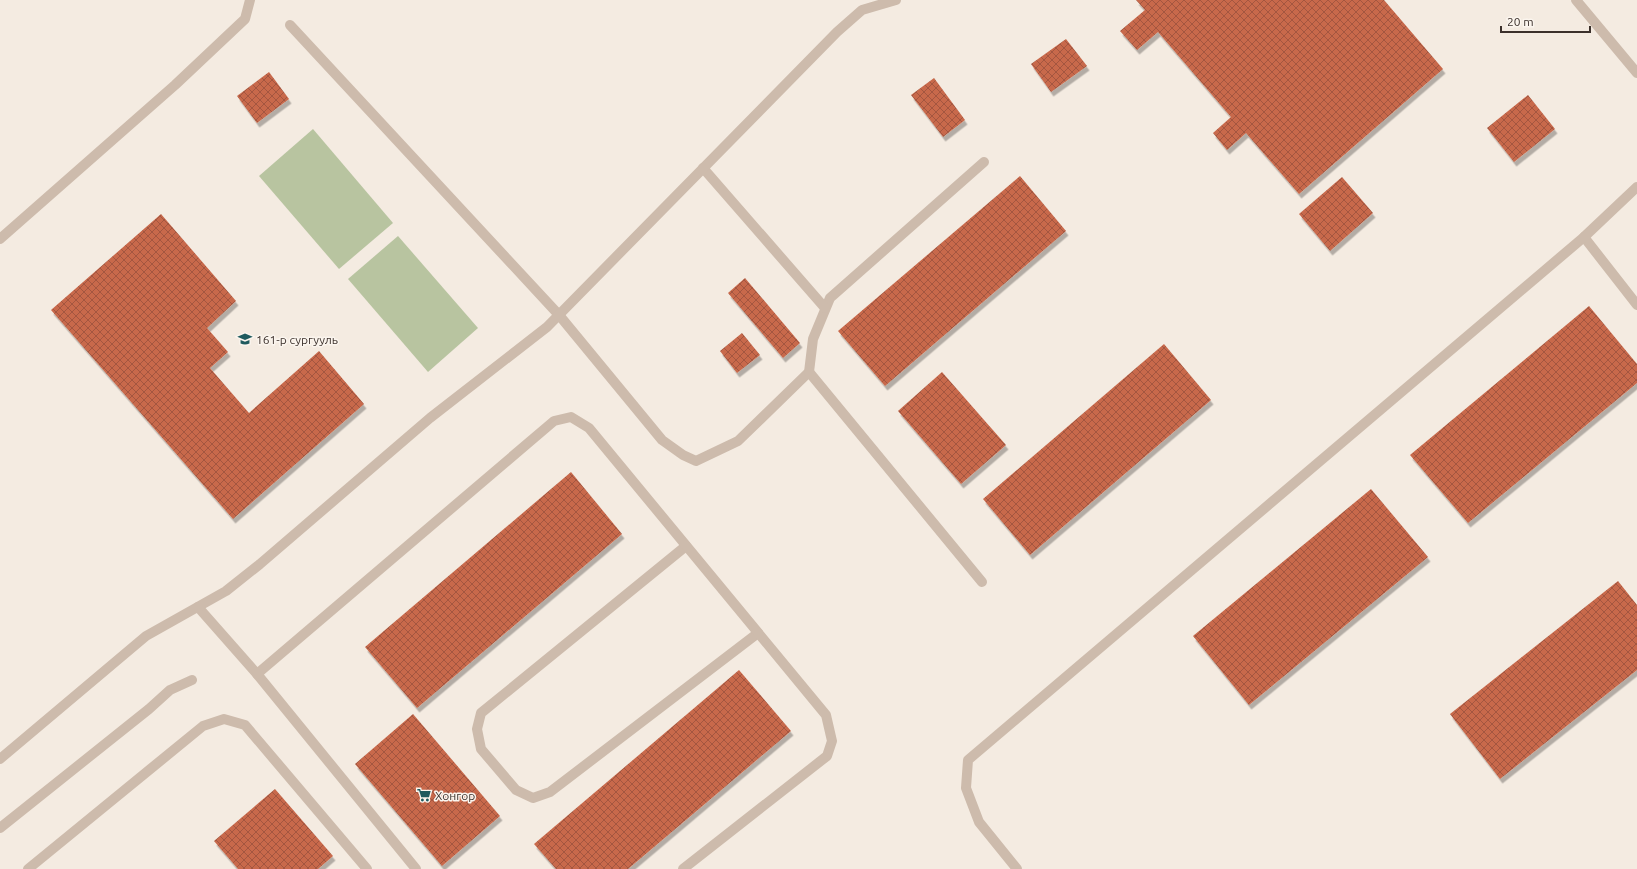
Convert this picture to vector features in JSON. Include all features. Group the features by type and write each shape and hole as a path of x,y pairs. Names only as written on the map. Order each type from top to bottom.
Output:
{"street":[{"path":"0,239 175,85 240,24 245,19 250,0"},
{"path":"0,759 146,636 226,591 260,564 430,418 547,327 837,32 862,10 896,0"},
{"path":"1576,0 1637,73"},
{"path":"290,25 559,315 662,440 682,455 696,461 738,441 809,372 813,339 830,298 984,162"},
{"path":"704,168 825,308"},
{"path":"1017,869 979,822 966,788 968,760 1584,237 1637,187"},
{"path":"1584,237 1637,305"},
{"path":"809,372 982,582"},
{"path":"257,674 554,421 571,417 590,428 826,716 832,741 827,756 683,869"},
{"path":"686,546 481,713 477,729 481,749 516,790 533,798 550,792 758,633"},
{"path":"198,607 257,674 416,869"},
{"path":"0,828 149,709 170,690 192,680"},
{"path":"28,869 203,726 224,719 245,725 367,869"}],"green space":[{"path":"313,129 393,223 339,269 259,176"},
{"path":"398,236 478,328 428,372 348,279"}],"building":[{"path":"1136,0 1384,0 1443,69 1299,194 1246,133 1227,150 1213,133 1231,117 1158,32 1137,50 1120,31 1145,10"},
{"path":"1066,39 1087,66 1051,92 1031,64"},
{"path":"269,72 289,99 257,123 237,96"},
{"path":"934,78 965,120 943,137 911,95"},
{"path":"1528,95 1555,129 1514,162 1487,128"},
{"path":"1020,176 1066,231 885,386 838,331"},
{"path":"1342,177 1373,213 1330,251 1299,214"},
{"path":"161,214 236,301 207,328 228,352 210,368 249,413 319,351 364,404 233,519 51,310"},
{"path":"745,278 800,343 783,358 728,293"},
{"path":"1589,306 1637,364 1637,383 1468,523 1410,455"},
{"path":"742,333 760,355 737,373 720,351"},
{"path":"1164,344 1211,400 1030,555 983,499"},
{"path":"942,372 1006,445 961,484 898,411"},
{"path":"571,472 622,534 417,708 365,647"},
{"path":"1371,489 1428,557 1249,705 1193,636"},
{"path":"1618,581 1637,605 1637,670 1500,779 1450,714"},
{"path":"739,670 791,731 628,869 556,869 534,844"},
{"path":"413,714 500,816 442,866 355,764"},
{"path":"275,789 333,856 318,869 238,869 214,841"}],"place":[{"name":"161-р сургууль","path":"245,339"},
{"name":"Хонгор","path":"424,795"}]}
